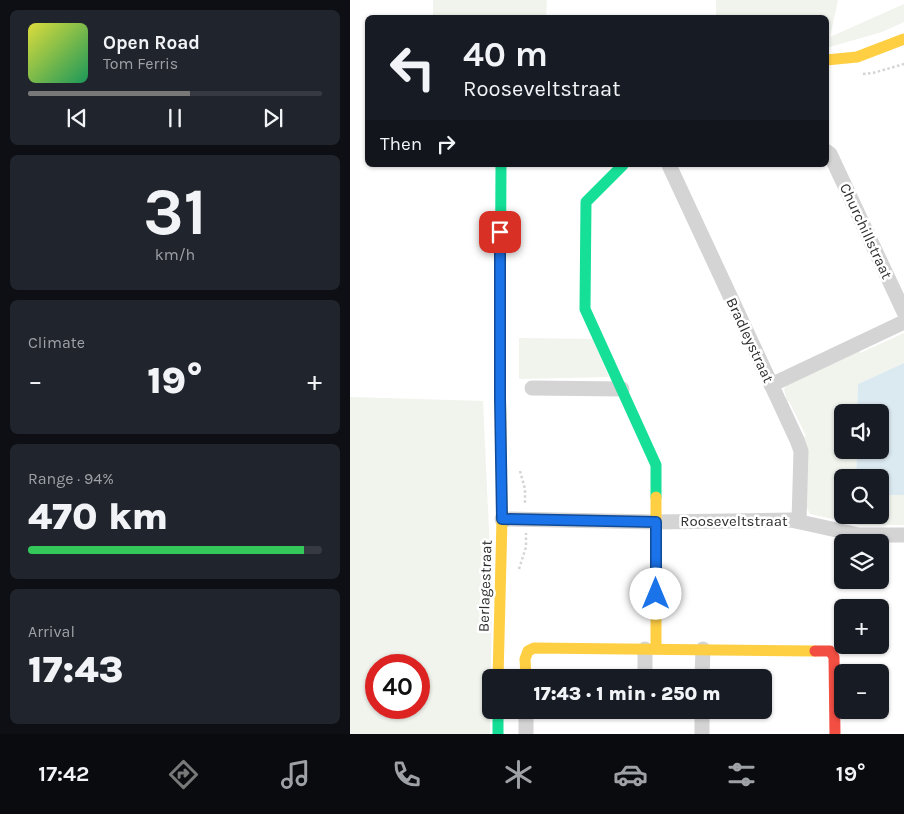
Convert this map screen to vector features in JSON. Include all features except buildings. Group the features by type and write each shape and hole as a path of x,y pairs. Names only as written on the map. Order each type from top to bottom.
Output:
{"street":[{"path":"829,60 850,59 869,55 904,39"},
{"name":"Churchillstraat","path":"829,153 904,312"},
{"name":"Berlagestraat","path":"498,669 502,519 500,398 501,167"},
{"path":"621,167 586,202 585,310 656,465 656,522 650,649 647,669"},
{"name":"Bradleystraat","path":"670,167 800,451 799,521"},
{"path":"771,385 904,322"},
{"path":"532,388 622,389"},
{"name":"Rooseveltstraat","path":"502,519 656,522 799,521 859,535 904,535"},
{"path":"526,669 528,652 534,648 830,651 834,657 835,664 835,734"},
{"path":"702,649 702,669"},
{"path":"498,719 498,734"},
{"path":"526,719 526,734"},
{"path":"702,719 702,734"}],"shaded area":[{"path":"433,0 547,0 546,15 433,15"},
{"path":"716,0 838,0 830,37 904,4 904,22 882,32 829,47 829,15 716,15"},
{"path":"904,333 904,363 858,384 857,404 834,404 834,459 857,459 856,469 834,469 834,519 810,514 807,508 802,438 806,436 789,401 787,401 784,389 787,385 860,349 860,353"},
{"path":"519,338 593,339 609,377 519,379"},
{"path":"904,363 904,495 889,495 889,469 856,469 857,459 889,459 889,404 857,404 858,384"},
{"path":"350,397 483,401 492,596 491,669 482,669 482,719 490,719 490,734 350,734"},
{"path":"889,495 904,495 904,525 855,524 889,524"}],"traffic: fast":[{"path":"500,362 501,167"},
{"path":"621,167 586,202 585,309 656,465 656,497"},
{"path":"498,719 498,734"}],"traffic: slow":[{"path":"829,60 857,57 904,39"},
{"path":"498,669 502,519 500,362"},
{"path":"656,497 656,649"},
{"path":"526,669 525,659 528,651 534,648 815,651"}],"traffic: jam":[{"path":"815,651 830,651 834,657 835,734"}],"route":[{"path":"500,232 502,519 656,522 656,594"}]}
